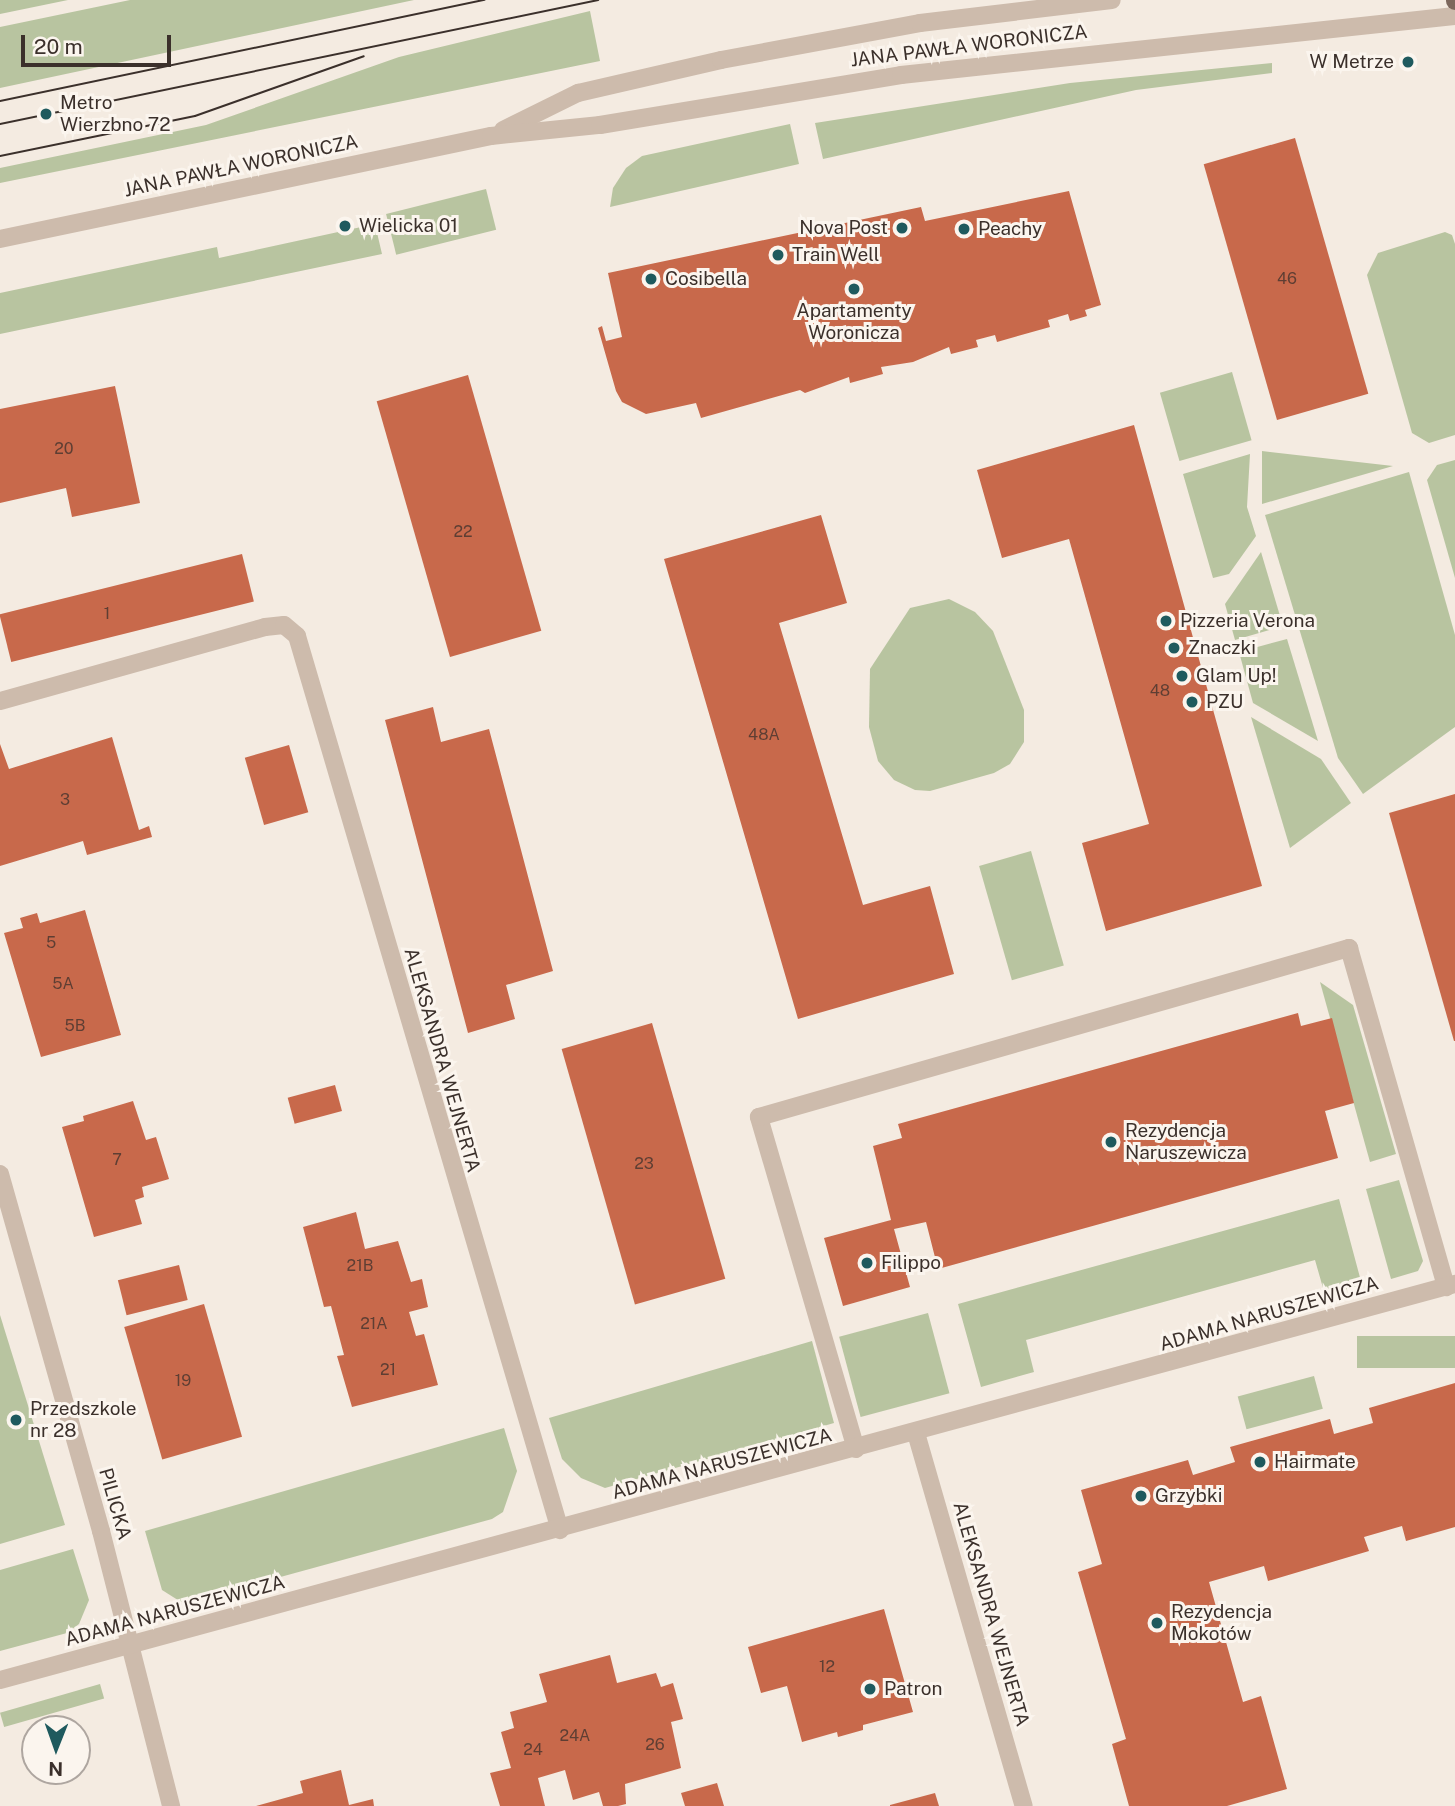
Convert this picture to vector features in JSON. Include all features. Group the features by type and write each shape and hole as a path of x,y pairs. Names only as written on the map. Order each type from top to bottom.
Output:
{"street":[{"name":"JANA PAWŁA WORONICZA","path":"491,136 578,93 721,60 920,23 1112,0"},
{"name":"JANA PAWŁA WORONICZA","path":"0,239 491,136 600,125 901,75 1455,16"},
{"name":"ALEKSANDRA WEJNERTA","path":"0,701 265,627 284,625 297,636 560,1530"},
{"path":"856,1449 760,1116 1349,948 1450,1286"},
{"name":"PILICKA","path":"0,1174 131,1644 171,1806"},
{"name":"ADAMA NARUSZEWICZA","path":"0,1681 1450,1286"},
{"name":"ALEKSANDRA WEJNERTA","path":"916,1433 1024,1806"}],"green space":[{"path":"0,0 68,0 0,14"},
{"path":"130,0 414,0 0,88 0,27"},
{"path":"590,11 600,61 0,183 0,168 206,125 399,57"},
{"path":"1272,63 1272,73 1136,90 823,159 815,123 1070,83"},
{"path":"790,124 799,164 610,207 613,188 626,168 642,156"},
{"path":"486,189 496,230 396,255 386,214"},
{"path":"375,224 382,254 0,334 0,293 217,247 219,258"},
{"path":"1445,232 1452,235 1455,244 1455,435 1429,443 1412,433 1367,275 1378,253"},
{"path":"1232,372 1252,440 1179,461 1160,393"},
{"path":"1262,451 1393,466 1262,504"},
{"path":"1250,454 1247,507 1256,536 1229,574 1213,578 1183,474"},
{"path":"1455,460 1455,578 1427,480 1437,465"},
{"path":"1409,472 1455,635 1455,727 1363,794 1338,758 1265,515"},
{"path":"1261,552 1283,626 1235,640 1225,604"},
{"path":"949,599 975,612 993,631 1024,710 1024,742 1010,764 994,773 930,791 915,790 894,780 878,761 869,727 870,669 910,608"},
{"path":"1287,639 1318,741 1253,703 1239,652"},
{"path":"1251,717 1321,759 1351,803 1290,848"},
{"path":"1031,851 1064,965 1012,980 979,866"},
{"path":"1320,982 1353,1005 1396,1154 1370,1162"},
{"path":"1399,1180 1423,1261 1418,1271 1391,1279 1366,1189"},
{"path":"1339,1199 1362,1285 1325,1295 1315,1260 1026,1340 1034,1372 981,1387 958,1304"},
{"path":"928,1313 949,1393 861,1417 839,1337"},
{"name":"Przedszkole nr 28","path":"0,1315 65,1525 0,1544"},
{"path":"1357,1336 1455,1336 1455,1368 1357,1368"},
{"path":"812,1341 834,1423 605,1488 581,1478 562,1459 549,1418"},
{"path":"1314,1376 1323,1409 1246,1429 1238,1396"},
{"path":"504,1428 517,1471 503,1512 492,1519 196,1600 181,1602 162,1590 145,1531"},
{"path":"73,1549 89,1600 79,1624 67,1633 0,1651 0,1570"},
{"path":"100,1684 104,1698 46,1715 21,1715 21,1722 4,1727 0,1713"}],"building":[{"path":"1295,138 1368,394 1277,420 1204,164"},
{"name":"Apartamenty Woronicza","path":"1069,191 1101,305 1085,310 1087,316 1070,321 1068,314 1048,320 1050,327 997,342 995,335 976,340 978,347 951,354 949,347 913,362 881,367 883,374 850,383 849,377 805,393 800,390 701,418 696,403 646,414 622,402 616,391 598,328 602,326 606,341 622,337 608,273 921,207 925,221"},
{"path":"468,375 541,631 450,657 377,401"},
{"path":"115,386 140,503 72,517 66,488 0,503 0,409"},
{"path":"1134,425 1262,886 1106,931 1082,843 1149,824 1069,539 1002,558 977,470"},
{"path":"821,515 847,603 779,623 863,905 930,886 954,974 798,1019 664,559"},
{"path":"242,554 254,602 11,662 0,614"},
{"path":"433,707 441,742 489,729 553,971 506,985 515,1019 468,1033 385,720"},
{"path":"112,737 139,830 149,826 152,837 87,855 83,841 0,866 0,744 9,769"},
{"path":"289,745 308,812 264,825 245,758"},
{"path":"1455,794 1455,1041 1454,1041 1389,813"},
{"path":"85,910 121,1035 41,1057 4,933 23,928 20,918 37,913 40,923"},
{"name":"Rezydencja Naruszewicza","path":"1298,1013 1301,1026 1332,1018 1354,1103 1325,1111 1338,1158 938,1269 926,1222 894,1229 910,1287 843,1306 824,1238 891,1220 873,1146 902,1138 898,1124"},
{"path":"652,1023 725,1279 635,1305 562,1049"},
{"path":"335,1085 342,1111 295,1124 288,1098"},
{"path":"133,1101 146,1140 156,1137 169,1179 142,1187 144,1197 135,1200 142,1224 94,1237 62,1127 84,1121 83,1116"},
{"path":"356,1212 365,1249 398,1241 411,1282 422,1279 428,1307 409,1312 416,1336 424,1334 438,1385 352,1407 337,1356 344,1355 331,1306 324,1307 303,1227"},
{"path":"179,1265 188,1300 127,1315 118,1280"},
{"path":"204,1304 242,1437 162,1460 124,1327"},
{"name":"Rezydencja Mokotów","path":"1455,1383 1455,1527 1406,1541 1402,1526 1364,1537 1369,1551 1268,1581 1264,1566 1209,1582 1243,1702 1261,1696 1287,1789 1227,1806 1129,1806 1112,1744 1126,1739 1078,1572 1102,1564 1081,1490 1188,1460 1193,1475 1235,1462 1230,1447 1330,1419 1334,1434 1373,1423 1369,1408"},
{"path":"884,1609 913,1712 863,1725 863,1730 838,1737 837,1732 802,1742 787,1686 761,1693 748,1647"},
{"path":"610,1655 617,1683 656,1673 661,1687 673,1683 683,1719 671,1722 681,1768 625,1784 626,1804 618,1806 603,1806 599,1792 573,1800 565,1770 538,1778 545,1806 500,1806 490,1773 511,1768 501,1732 514,1728 510,1712 547,1702 539,1674"},
{"path":"341,1770 349,1805 373,1799 374,1806 256,1806 303,1793 300,1781"},
{"path":"717,1783 724,1806 685,1806 681,1793"},
{"path":"935,1793 939,1806 890,1806 890,1805"}],"tram line":[{"path":"0,101 485,0"},
{"path":"0,124 598,0"},
{"path":"0,156 195,116 364,56"}],"place":[{"name":"W Metrze","path":"1408,62"},
{"name":"Metro Wierzbno 72","path":"46,114"},
{"name":"Wielicka 01","path":"345,226"},
{"name":"Nova Post","path":"902,228"},
{"name":"Peachy","path":"964,229"},
{"name":"Train Well","path":"778,255"},
{"name":"Cosibella","path":"651,279"},
{"name":"Apartamenty Woronicza","path":"854,289"},
{"name":"Pizzeria Verona","path":"1166,621"},
{"name":"Znaczki","path":"1174,648"},
{"name":"Glam Up!","path":"1182,676"},
{"name":"PZU","path":"1192,702"},
{"name":"Rezydencja Naruszewicza","path":"1111,1142"},
{"name":"Filippo","path":"867,1263"},
{"name":"Przedszkole nr 28","path":"16,1420"},
{"name":"Hairmate","path":"1260,1462"},
{"name":"Grzybki","path":"1141,1496"},
{"name":"Rezydencja Mokotów","path":"1157,1623"},
{"name":"Patron","path":"870,1689"}]}
